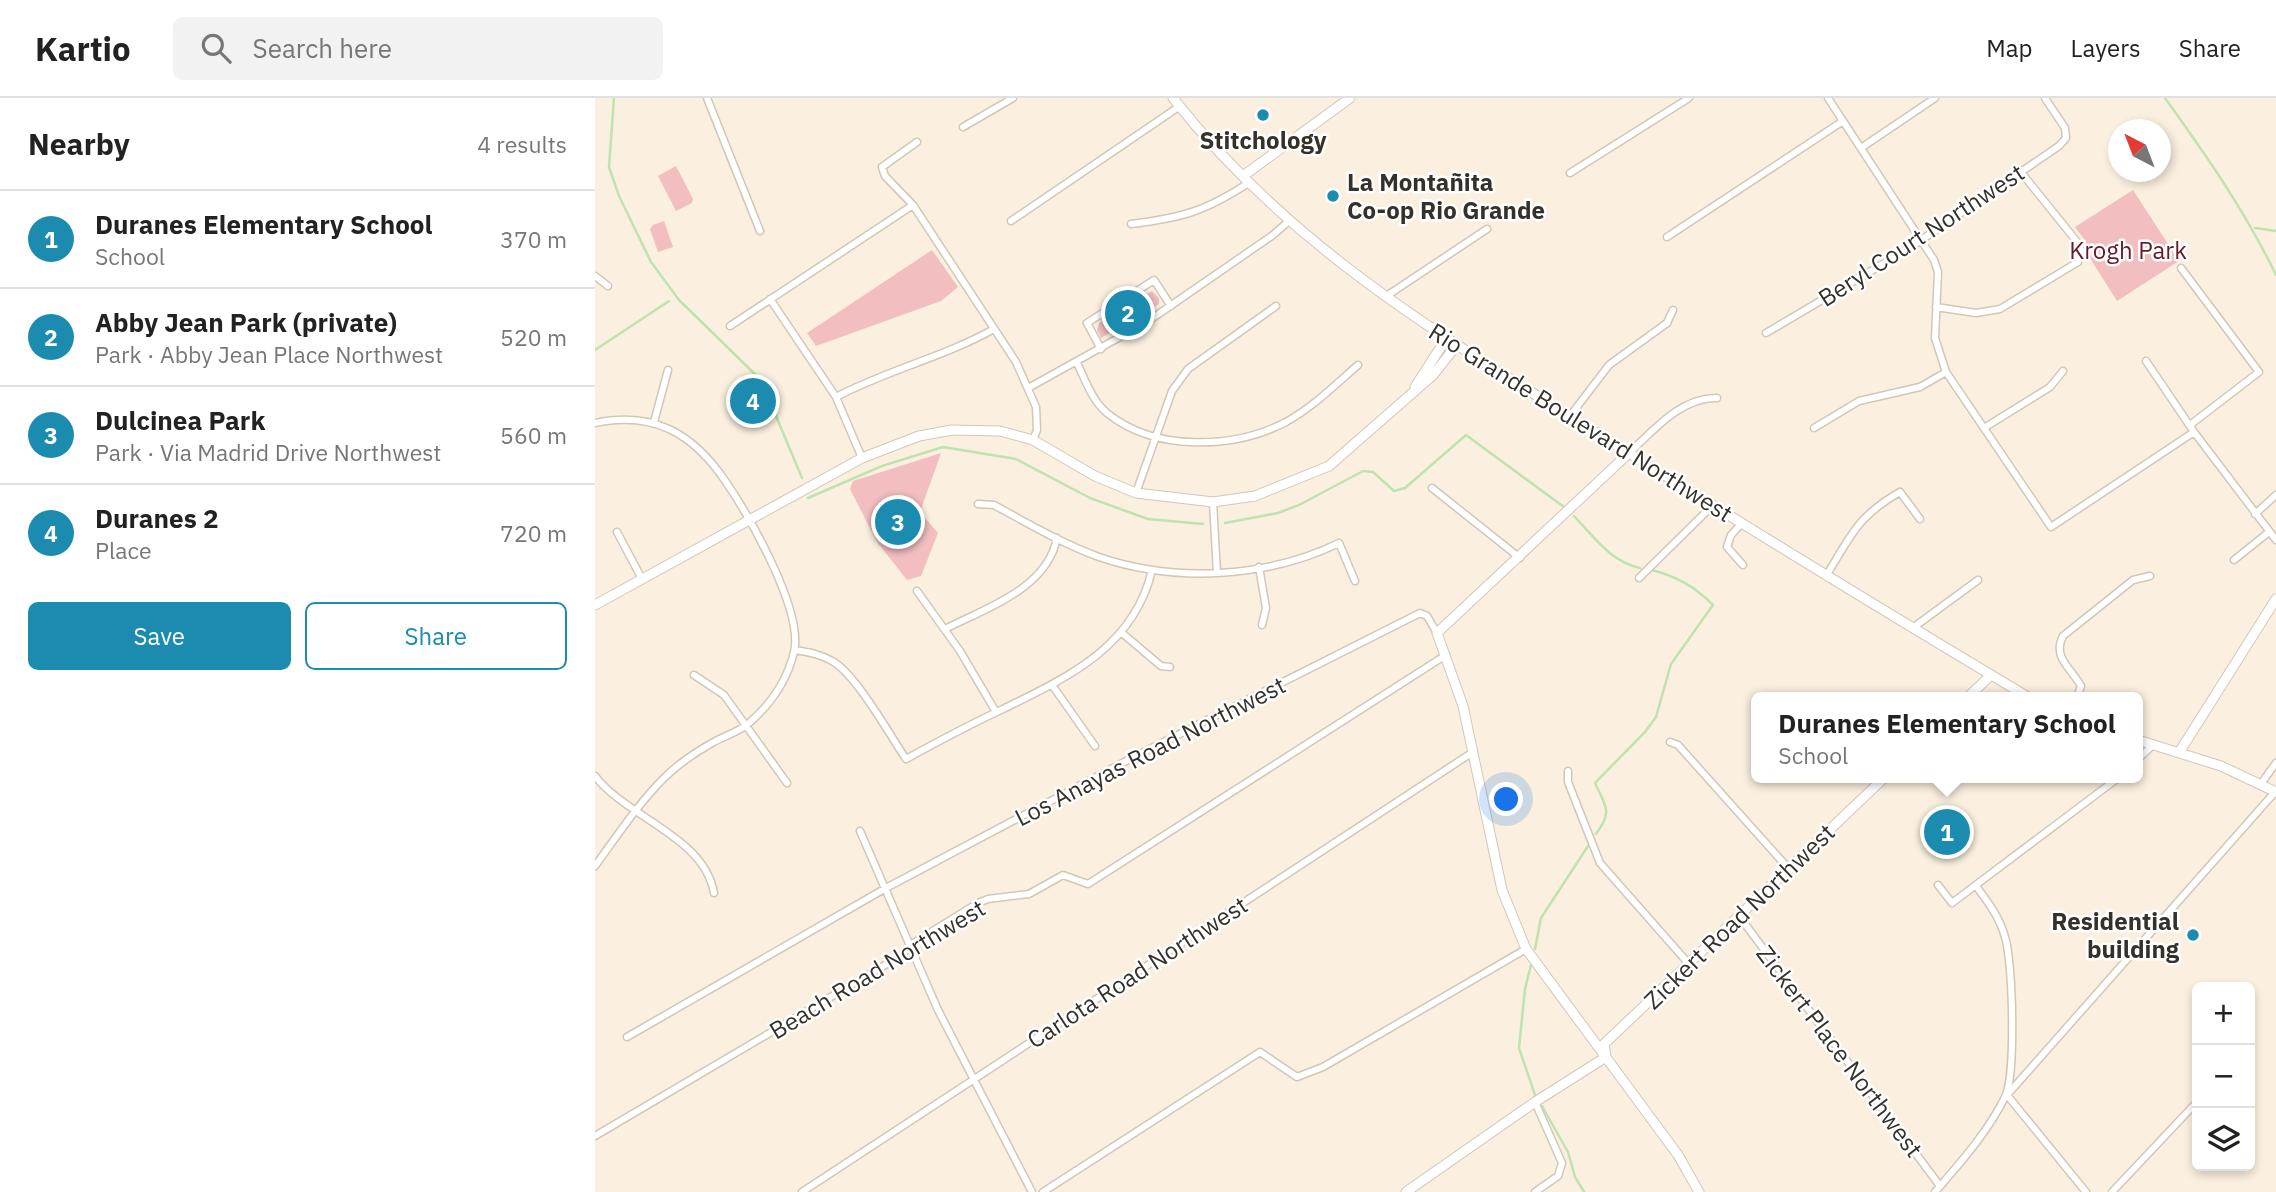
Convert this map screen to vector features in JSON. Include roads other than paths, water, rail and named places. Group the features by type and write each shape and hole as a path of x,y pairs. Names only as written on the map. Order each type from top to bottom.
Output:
{"street":[{"path":"707,98 760,231"},
{"path":"963,127 1013,98"},
{"path":"1131,224 1188,215 1224,199 1350,98"},
{"path":"1570,173 1689,98"},
{"path":"1828,98 1922,239 1938,272 1935,338 1946,372 2051,527 2192,429 2259,372 2181,268"},
{"path":"1861,148 1935,98"},
{"name":"Beryl Court Northwest","path":"1766,333 1922,239 2059,146 2066,138 2065,128 2045,98"},
{"path":"1011,221 1176,102"},
{"name":"Rio Grande Boulevard Northwest","path":"1176,102 1246,179 1319,249 1385,297 1456,346 2020,692"},
{"path":"1667,237 1843,121"},
{"path":"917,142 883,167 885,176 913,205 1030,387 1037,417 1033,440"},
{"path":"1936,307 1976,313 2000,310 2073,267 2081,251 2020,172"},
{"path":"730,326 913,205"},
{"path":"1030,387 1077,363 1171,306 1273,235 1289,220"},
{"path":"1385,297 1487,229"},
{"path":"595,276 608,286"},
{"path":"1101,349 1087,323 1154,280 1171,306"},
{"path":"770,299 836,397 862,458"},
{"path":"1136,493 1172,391 1188,369 1276,306"},
{"path":"1570,416 1598,376 1667,323 1673,310"},
{"path":"836,397 862,383 962,347 995,329"},
{"path":"1415,389 1446,339"},
{"path":"595,605 862,458 919,436 952,430 1000,431 1033,440 1080,469 1136,493 1213,502 1255,496 1318,472 1359,442 1433,375 1456,346"},
{"path":"2146,361 2192,429 2276,540"},
{"path":"1077,363 1093,396 1106,412 1155,437 1187,442 1247,438 1286,421 1318,400 1358,365"},
{"path":"654,422 668,370"},
{"path":"1984,428 2050,387 2063,371"},
{"path":"1814,428 1859,401 1920,387 1946,372"},
{"path":"1699,1192 1678,1155 1526,949 1502,890 1463,706 1437,634 1629,453 1685,406 1696,400 1717,398"},
{"path":"595,423 612,420 654,422 697,446 714,465 748,520 791,609 795,650 775,698 747,726 711,744 665,776 595,866"},
{"path":"1432,488 1520,558"},
{"path":"1828,573 1866,513 1887,499 1900,492 1920,519"},
{"path":"2255,514 2276,495"},
{"path":"1213,502 1217,573"},
{"path":"978,504 993,505 1096,556 1152,570 1217,573 1284,563 1339,544 1355,581"},
{"path":"1639,578 1713,505"},
{"path":"1742,523 1731,535 1727,547 1743,565"},
{"path":"2234,560 2269,531"},
{"path":"617,533 642,579"},
{"path":"945,629 1019,591 1038,574 1051,556 1057,538"},
{"path":"1259,567 1266,608 1262,625"},
{"path":"795,650 813,652 834,662 848,674 905,759 1052,685 1097,657 1122,634 1141,602 1152,570"},
{"path":"2079,692 2081,687 2060,656 2057,646 2063,636 2133,580 2150,576"},
{"path":"1914,627 1977,580"},
{"path":"917,591 945,629 996,712"},
{"path":"2180,751 2276,599"},
{"name":"Los Anayas Road Northwest","path":"627,1037 886,888 1130,759 1420,613 1427,616 1437,634"},
{"path":"1122,634 1161,666 1170,667"},
{"name":"Beach Road Northwest","path":"595,1136 902,956 910,945 988,899 1029,894 1063,875 1088,884 1446,655"},
{"path":"694,675 724,695 787,783"},
{"path":"1973,692 1991,675"},
{"path":"1052,685 1095,746"},
{"path":"1937,1189 1979,1138 2007,1095 2275,792 2180,751 2143,741"},
{"path":"1670,742 1678,745 1789,869"},
{"path":"2143,754 2154,744"},
{"name":"Carlota Road Northwest","path":"802,1192 1473,752"},
{"path":"2260,785 2276,763"},
{"path":"1568,771 1568,782 1600,863 1689,964"},
{"path":"595,776 695,855 710,873 714,893"},
{"name":"Zickert Road Northwest","path":"1606,1057 1604,1044 1879,783"},
{"path":"1938,885 1952,903 2110,783"},
{"path":"860,831 974,1080 1032,1192"},
{"path":"1976,886 2000,922 2009,956 2012,988 2007,1095 2086,1192"},
{"name":"Zickert Place Northwest","path":"1739,916 1937,1189"},
{"path":"1043,1192 1260,1052 1297,1077 1323,1067 1526,949"},
{"path":"1406,1192 1535,1102 1606,1057"},
{"path":"1535,1102 1562,1163 1558,1176 1535,1192"},
{"path":"2112,1192 2192,1106"}],"waterway":[{"path":"614,98 609,167 619,196 651,262 679,300 761,380 802,478"},
{"path":"2165,98 2238,206 2276,275"},
{"path":"2255,228 2276,231"},
{"path":"595,350 669,301"},
{"path":"1225,523 1278,513 1299,505 1363,471 1373,472 1394,491 1405,488 1466,435 1564,507"},
{"path":"808,498 882,466 943,447 1016,459 1090,498 1148,519 1203,524"},
{"path":"1574,516 1612,554 1640,568"},
{"path":"1596,834 1605,820 1606,809 1595,783 1645,732 1656,717 1671,664 1713,605 1685,583 1652,570"},
{"path":"1535,949 1541,918 1588,846"},
{"path":"1531,965 1525,989 1519,1048 1535,1095"},
{"path":"1542,1106 1568,1152 1575,1177 1584,1192"}],"place":[{"name":"Stitchology","path":"1263,115"},
{"name":"La Montañita Co-op Rio Grande","path":"1333,196"},
{"name":"Abby Jean Park (private)","path":"1128,313"},
{"name":"Duranes 2","path":"753,401"},
{"name":"Dulcinea Park","path":"898,522"},
{"name":"Duranes Elementary School","path":"1947,832"},
{"name":"Residential building","path":"2193,935"}],"park label":[{"name":"Krogh Park","path":"2128,250"}]}
